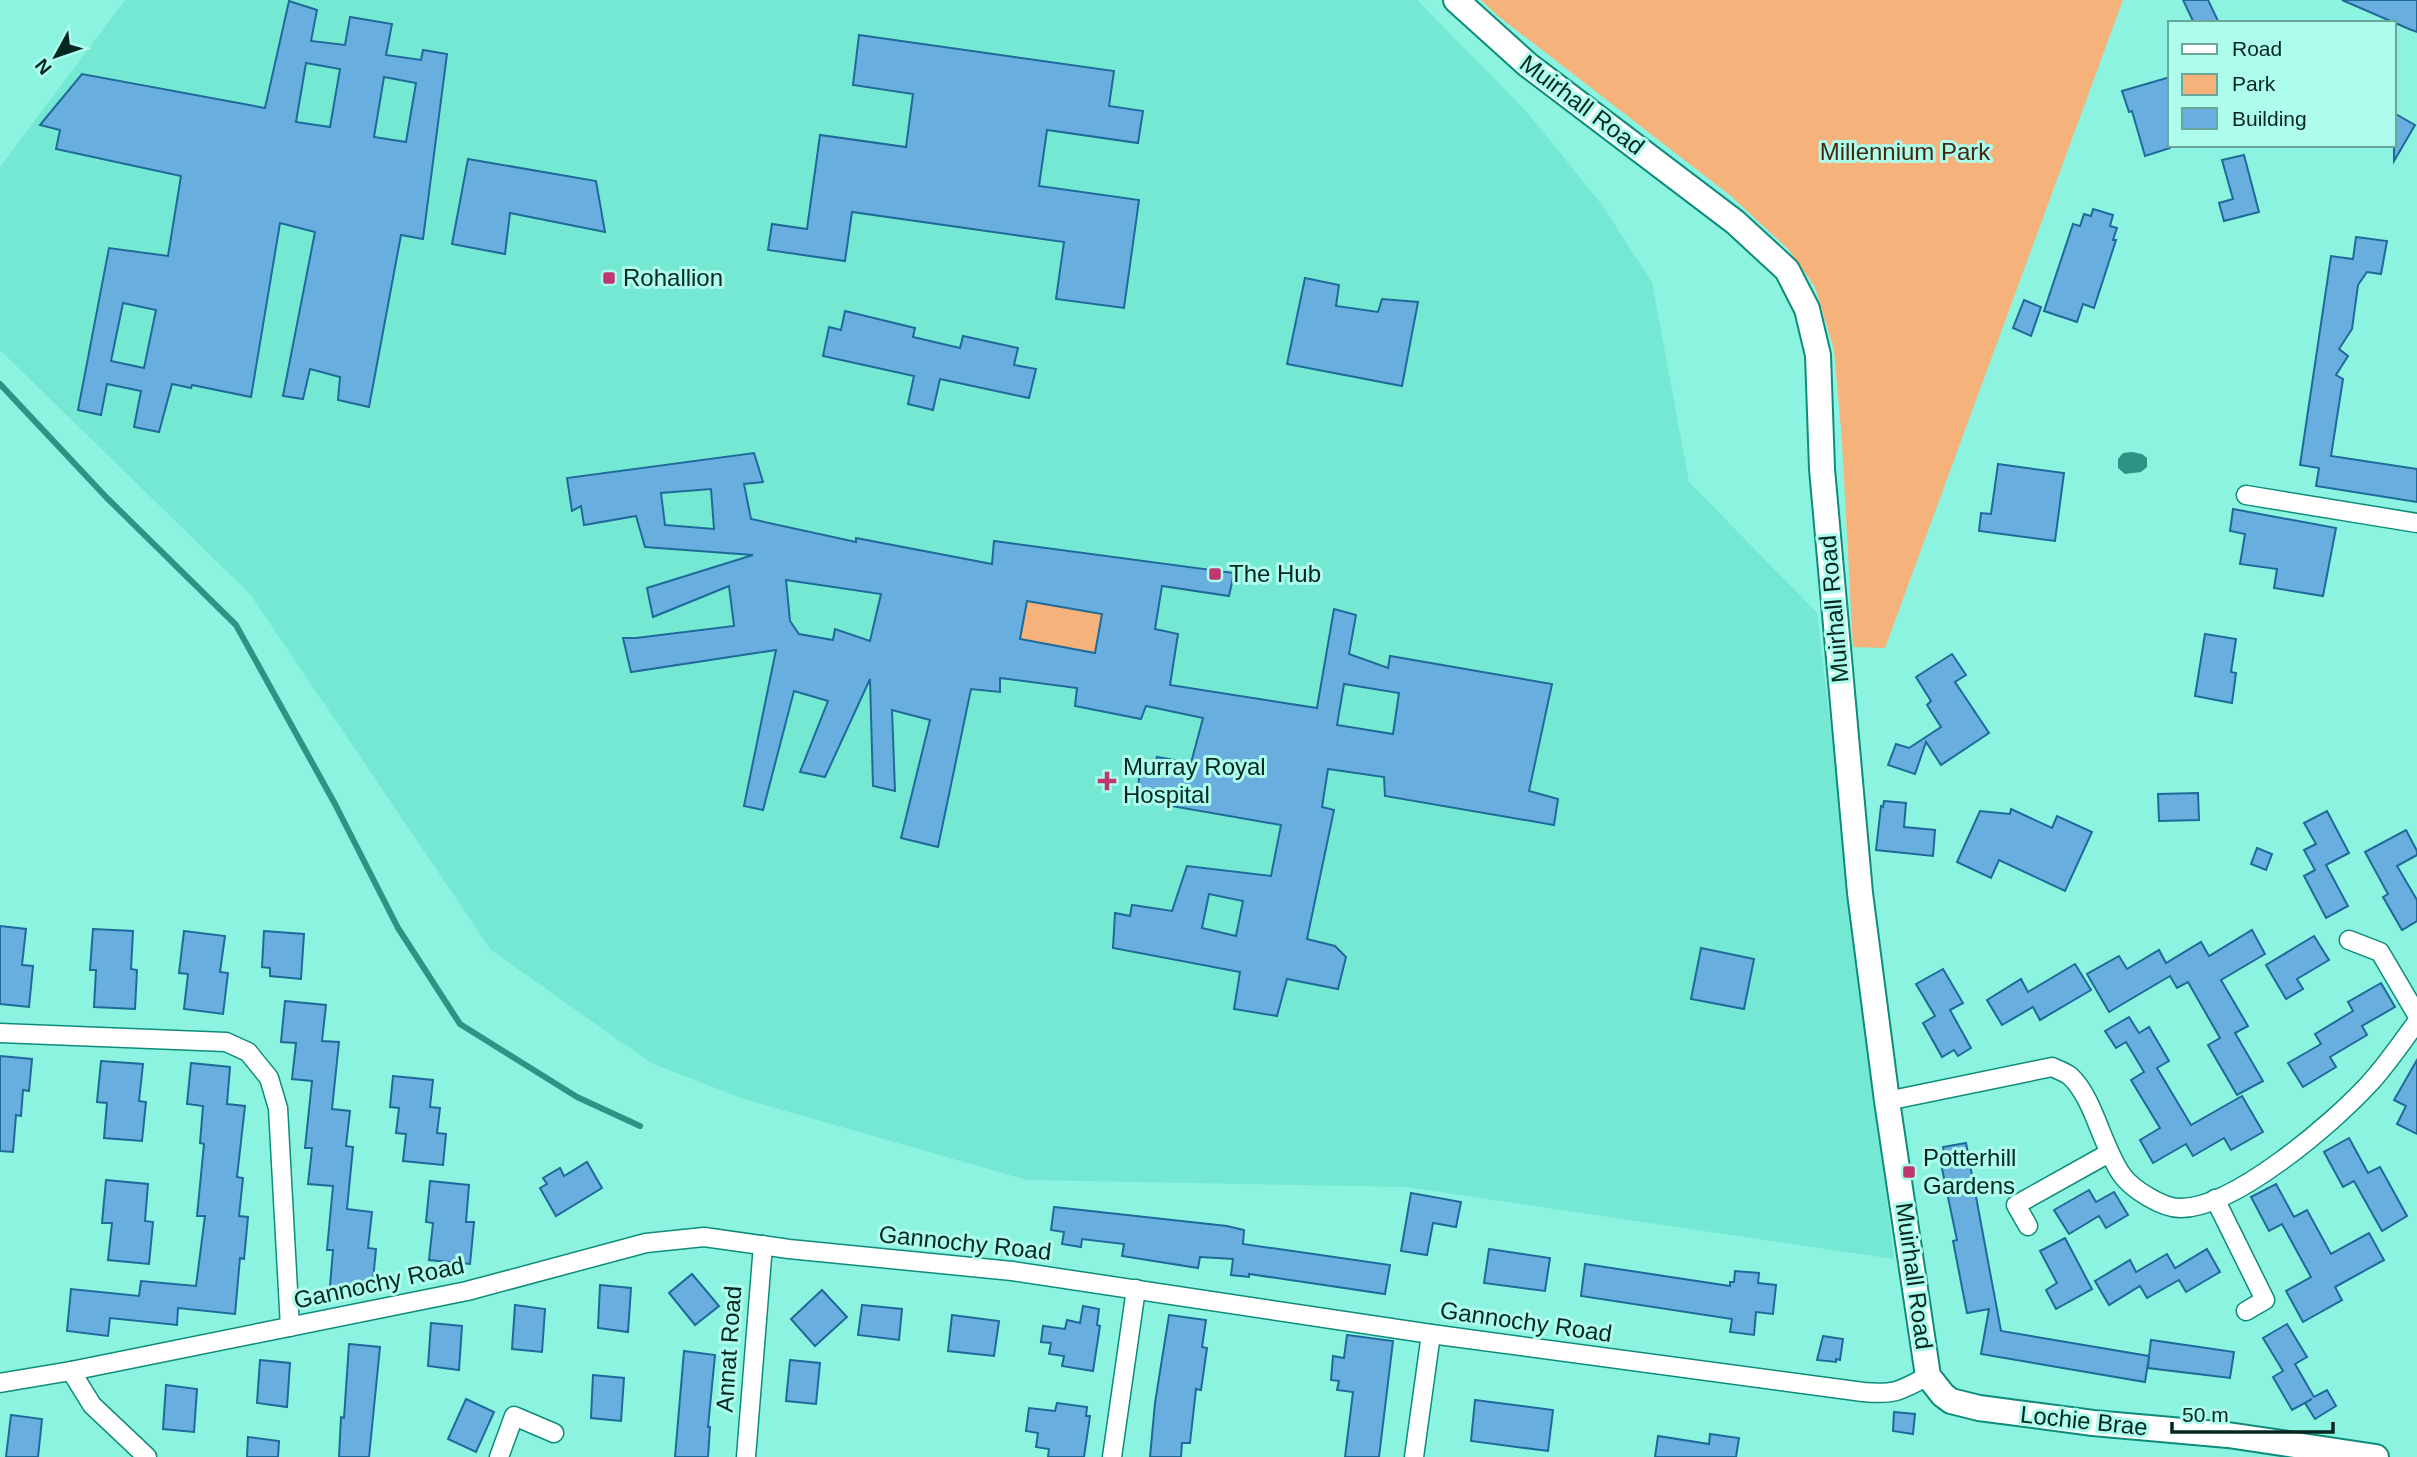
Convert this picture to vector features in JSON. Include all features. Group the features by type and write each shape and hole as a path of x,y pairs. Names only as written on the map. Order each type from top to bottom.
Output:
{"street":[{"name":"Muirhall Road","path":"1456,0 1528,65 1735,222 1787,270 1807,309 1818,355 1822,468 1860,894 1887,1101 1928,1376"},
{"path":"2246,495 2417,523"},
{"path":"2349,940 2380,952 2417,1014"},
{"path":"1887,1101 2052,1068 2068,1074 2080,1087 2122,1176 2146,1196 2179,1208 2215,1199 2252,1181 2348,1105 2371,1083 2417,1022"},
{"path":"0,1033 226,1042 248,1052 270,1078 278,1108 290,1327"},
{"path":"2028,1226 2016,1205 2109,1153"},
{"path":"2215,1199 2265,1300 2246,1311"},
{"name":"Gannochy Road","path":"0,1383 467,1291 646,1243 704,1237 1012,1271 1431,1334 1863,1392 1886,1394 1901,1391 1928,1376"},
{"name":"Annat Road","path":"746,1457 763,1245"},
{"path":"1112,1457 1136,1289"},
{"path":"1414,1457 1431,1334"},
{"path":"71,1371 92,1405 147,1457"},
{"name":"Lochie Brae","path":"1928,1376 1951,1401 1969,1406 2093,1423 2228,1435 2376,1457"},
{"path":"499,1457 514,1416 554,1433"}],"shaded area":[{"name":"Murray Royal Hospital","path":"125,0 1417,0 1527,112 1602,205 1652,282 1689,482 1817,613 1894,1259 1406,1187 1027,1180 744,1099 651,1063 491,950 250,594 0,350 0,167"}],"green space":[{"name":"Millennium Park","path":"1481,0 2123,0 1885,648 1853,647 1842,441 1834,350 1815,287 1788,249 1731,196 1498,16"},
{"path":"1027,601 1102,614 1095,653 1020,639"}],"water":[{"path":"2132,452 2147,458 2147,467 2141,472 2125,474 2118,468 2118,459 2123,453"}],"building":[{"path":"2183,0 2208,0 2218,21 2193,21"},
{"path":"2342,0 2417,0 2417,32 2396,23 2396,21"},
{"path":"289,1 317,10 311,41 345,45 350,17 392,24 386,55 421,60 423,50 447,54 423,239 401,235 369,407 338,400 340,377 310,369 303,399 283,396 315,232 280,223 251,397 192,385 191,388 172,384 159,432 134,427 141,391 107,384 101,415 78,410 109,248 168,256 181,176 56,149 60,130 40,125 82,74 265,108","holes":["306,63 340,69 330,127 296,122","384,77 416,83 406,142 374,137","123,303 156,310 144,368 111,361"]},
{"path":"859,35 1114,71 1109,106 1143,111 1138,143 1047,130 1039,186 1139,200 1124,308 1056,299 1064,242 852,212 845,261 768,250 772,224 807,229 820,135 906,147 913,94 853,85"},
{"path":"2168,78 2170,148 2145,156 2132,111 2129,112 2122,91"},
{"path":"2396,114 2415,125 2394,161 2396,147"},
{"path":"2244,155 2259,212 2224,221 2219,203 2233,199 2222,160"},
{"path":"468,159 596,181 605,232 510,213 505,254 452,244"},
{"path":"2093,209 2113,215 2110,226 2117,228 2113,240 2116,240 2094,308 2083,304 2077,322 2044,311 2073,224 2080,226 2084,214 2091,216"},
{"path":"2356,237 2387,241 2381,274 2367,272 2358,285 2352,329 2339,349 2348,356 2336,375 2343,379 2331,456 2417,469 2417,502 2316,486 2319,468 2300,465 2331,256 2353,259"},
{"path":"1305,278 1339,285 1336,306 1378,312 1382,299 1418,302 1402,386 1287,364"},
{"path":"2024,300 2041,307 2031,336 2013,328"},
{"path":"845,311 915,328 913,337 960,348 963,336 1018,348 1014,365 1036,369 1029,398 940,379 933,410 908,404 914,376 823,356 829,327 841,330"},
{"name":"Murray Royal Hospital","path":"754,453 763,482 744,484 751,519 856,542 856,538 992,564 994,541 1234,573 1229,596 1162,586 1155,629 1178,634 1170,685 1317,708 1334,609 1356,615 1349,654 1388,668 1390,656 1552,684 1529,791 1558,799 1554,825 1385,796 1384,777 1328,769 1322,807 1334,810 1307,939 1335,946 1346,957 1338,989 1287,979 1277,1016 1234,1009 1240,972 1113,948 1115,913 1130,916 1132,905 1172,911 1187,866 1271,876 1281,825 1137,800 1140,768 1152,773 1157,757 1191,763 1203,718 1146,706 1141,719 1075,706 1077,688 1000,678 1000,692 971,689 938,847 901,838 930,720 892,710 895,791 873,786 870,679 825,777 800,772 828,701 794,691 763,810 744,806 776,650 631,672 623,638 734,626 729,586 653,617 647,588 753,555 645,547 636,516 584,525 581,506 572,511 567,478","holes":["711,489 714,529 665,525 661,493","786,580 881,594 870,641 835,629 833,640 799,634 790,621","1027,601 1102,614 1095,653 1020,639","1344,684 1399,693 1393,734 1337,725","1209,894 1243,901 1236,936 1202,928"]},
{"path":"1998,464 2064,473 2055,541 1979,531 1981,513 1991,514"},
{"path":"2233,509 2336,528 2323,596 2274,588 2277,569 2240,564 2245,534 2230,531"},
{"path":"2205,634 2236,639 2231,672 2236,673 2232,703 2195,696"},
{"path":"1952,654 1966,675 1955,682 1989,733 1941,765 1926,742 1915,774 1888,765 1896,744 1909,748 1941,727 1927,705 1931,701 1916,677"},
{"path":"2198,793 2199,820 2159,821 2158,794"},
{"path":"1884,801 1906,803 1904,827 1935,830 1933,856 1876,850 1881,806 1883,807"},
{"path":"2011,809 2052,828 2057,816 2092,832 2065,891 1999,860 1991,878 1957,862 1980,811 2010,814"},
{"path":"2327,811 2349,853 2326,865 2348,906 2326,918 2304,876 2315,870 2304,850 2316,844 2304,823"},
{"path":"2406,830 2417,855 2397,866 2417,900 2417,921 2402,930 2383,897 2388,894 2365,852"},
{"path":"2257,848 2272,854 2266,870 2251,864"},
{"path":"0,926 26,929 22,965 33,966 29,1007 0,1004"},
{"path":"93,929 133,931 131,969 137,970 135,1009 94,1007 96,970 90,970"},
{"path":"2252,930 2265,954 2221,980 2248,1026 2235,1033 2263,1081 2237,1095 2208,1045 2220,1038 2188,982 2177,988 2170,976 2109,1012 2087,974 2119,956 2127,969 2159,950 2166,963 2201,942 2209,956"},
{"path":"184,931 225,936 220,972 228,973 223,1014 184,1009 188,974 179,973"},
{"path":"264,931 304,934 301,979 270,976 270,968 262,967"},
{"path":"2314,936 2329,960 2297,979 2303,989 2286,999 2266,965"},
{"path":"1701,948 1754,959 1744,1009 1691,999"},
{"path":"2075,964 2091,990 2040,1020 2033,1007 2002,1025 1987,1000 2021,979 2028,992"},
{"path":"1943,969 1963,1003 1950,1010 1971,1048 1958,1056 1954,1050 1942,1057 1923,1023 1935,1016 1916,984"},
{"path":"2381,983 2395,1007 2362,1026 2367,1035 2330,1057 2336,1067 2303,1087 2288,1063 2321,1044 2315,1034 2353,1011 2348,1002"},
{"path":"285,1001 326,1005 322,1041 339,1042 332,1109 350,1111 346,1146 353,1147 347,1209 372,1212 368,1248 376,1249 372,1290 330,1286 333,1250 327,1250 333,1186 308,1184 312,1148 305,1148 312,1081 292,1079 296,1043 281,1042"},
{"path":"2129,1017 2139,1033 2149,1027 2169,1061 2157,1068 2191,1125 2242,1096 2263,1132 2231,1150 2224,1138 2193,1156 2186,1144 2153,1163 2140,1140 2160,1128 2131,1080 2144,1072 2126,1042 2116,1048 2105,1031"},
{"path":"0,1056 32,1059 29,1091 23,1090 21,1116 16,1115 13,1152 0,1151"},
{"path":"2417,1060 2417,1134 2397,1124 2406,1106 2394,1100"},
{"path":"101,1061 143,1064 139,1101 146,1102 142,1141 104,1138 107,1103 97,1102"},
{"path":"191,1063 230,1067 227,1104 245,1106 237,1177 243,1178 239,1216 248,1217 244,1259 240,1258 235,1314 178,1308 177,1325 110,1318 108,1336 67,1331 71,1289 139,1296 141,1281 196,1286 205,1216 197,1216 204,1144 200,1143 203,1106 187,1104"},
{"path":"393,1076 433,1080 430,1107 440,1108 437,1133 446,1134 443,1165 403,1161 406,1134 396,1133 399,1108 390,1107"},
{"path":"2349,1138 2368,1173 2380,1167 2407,1216 2382,1231 2354,1181 2343,1187 2324,1152"},
{"path":"1966,1143 2001,1331 2149,1356 2151,1340 2234,1352 2230,1378 2148,1368 2149,1357 2145,1382 1981,1354 1989,1309 1967,1313 1953,1241 1957,1240 1940,1159 1945,1158 1943,1147"},
{"path":"587,1162 602,1188 556,1216 540,1188 547,1184 543,1178 560,1168 564,1176"},
{"path":"106,1180 148,1184 145,1221 153,1222 149,1264 108,1260 112,1223 102,1223"},
{"path":"430,1181 469,1185 466,1222 474,1222 470,1264 429,1260 433,1223 426,1222"},
{"path":"2276,1184 2294,1217 2307,1210 2331,1254 2369,1233 2384,1260 2335,1287 2342,1300 2303,1322 2286,1291 2311,1277 2282,1224 2269,1231 2251,1197"},
{"path":"2089,1190 2096,1202 2114,1192 2128,1215 2106,1228 2099,1216 2069,1234 2054,1210"},
{"path":"1411,1193 1461,1202 1456,1227 1433,1223 1427,1255 1401,1251"},
{"path":"1054,1207 1227,1226 1244,1230 1243,1244 1390,1265 1385,1294 1249,1274 1249,1277 1231,1275 1233,1259 1200,1257 1198,1268 1122,1256 1124,1244 1082,1239 1081,1247 1062,1244 1064,1232 1051,1230"},
{"path":"2065,1238 2092,1289 2056,1309 2046,1290 2057,1283 2040,1251"},
{"path":"1489,1249 1550,1258 1545,1291 1484,1283"},
{"path":"2207,1249 2220,1272 2186,1292 2179,1280 2147,1298 2140,1286 2109,1305 2095,1281 2130,1260 2136,1272 2167,1254 2175,1268"},
{"path":"1585,1264 1730,1286 1730,1282 1734,1282 1735,1271 1759,1273 1758,1283 1776,1285 1773,1314 1756,1312 1754,1335 1730,1332 1732,1319 1581,1296"},
{"path":"692,1274 719,1306 695,1325 669,1293"},
{"path":"600,1285 631,1288 628,1332 598,1328"},
{"path":"822,1290 847,1317 815,1346 791,1319"},
{"path":"515,1305 545,1309 542,1352 512,1349"},
{"path":"862,1305 902,1309 899,1340 858,1335"},
{"path":"1083,1306 1099,1309 1097,1325 1100,1326 1093,1371 1062,1366 1064,1356 1049,1354 1051,1343 1041,1342 1043,1326 1065,1329 1067,1320 1080,1323"},
{"path":"952,1315 999,1321 994,1356 948,1351"},
{"path":"1169,1315 1206,1320 1202,1347 1207,1348 1201,1390 1196,1389 1190,1443 1182,1443 1181,1457 1150,1457 1155,1403"},
{"path":"431,1323 462,1326 459,1370 428,1366"},
{"path":"2287,1324 2307,1357 2295,1364 2314,1397 2327,1390 2336,1406 2315,1419 2305,1403 2312,1399 2292,1410 2273,1377 2283,1371 2263,1338"},
{"path":"1347,1335 1393,1341 1379,1457 1345,1457 1353,1392 1337,1390 1339,1381 1331,1380 1333,1356 1344,1358"},
{"path":"1823,1336 1843,1339 1840,1360 1817,1360"},
{"path":"349,1344 380,1347 369,1457 339,1457"},
{"path":"684,1351 715,1355 708,1457 675,1457"},
{"path":"260,1360 290,1363 287,1407 257,1403"},
{"path":"790,1360 820,1363 816,1404 786,1401"},
{"path":"593,1375 624,1378 621,1421 591,1418"},
{"path":"166,1385 197,1389 194,1432 163,1429"},
{"path":"466,1399 494,1412 476,1452 448,1439"},
{"path":"1475,1400 1553,1410 1548,1451 1471,1441"},
{"path":"1057,1403 1087,1407 1086,1416 1090,1416 1084,1457 1048,1457 1049,1449 1036,1447 1038,1433 1026,1431 1029,1408 1055,1411"},
{"path":"1894,1412 1915,1414 1913,1434 1893,1431"},
{"path":"11,1415 42,1419 38,1457 6,1457"},
{"path":"1710,1434 1739,1438 1736,1457 1655,1457 1658,1436 1709,1444"},
{"path":"248,1437 279,1441 278,1457 247,1457"}],"waterway":[{"path":"0,384 106,497 236,625 335,804 398,928 460,1024 577,1097 640,1126"}],"place":[{"name":"Rohallion","path":"609,278"},
{"name":"The Hub","path":"1215,574"},
{"name":"Murray Royal Hospital","path":"1107,781"},
{"name":"Potterhill Gardens","path":"1909,1172"}]}
